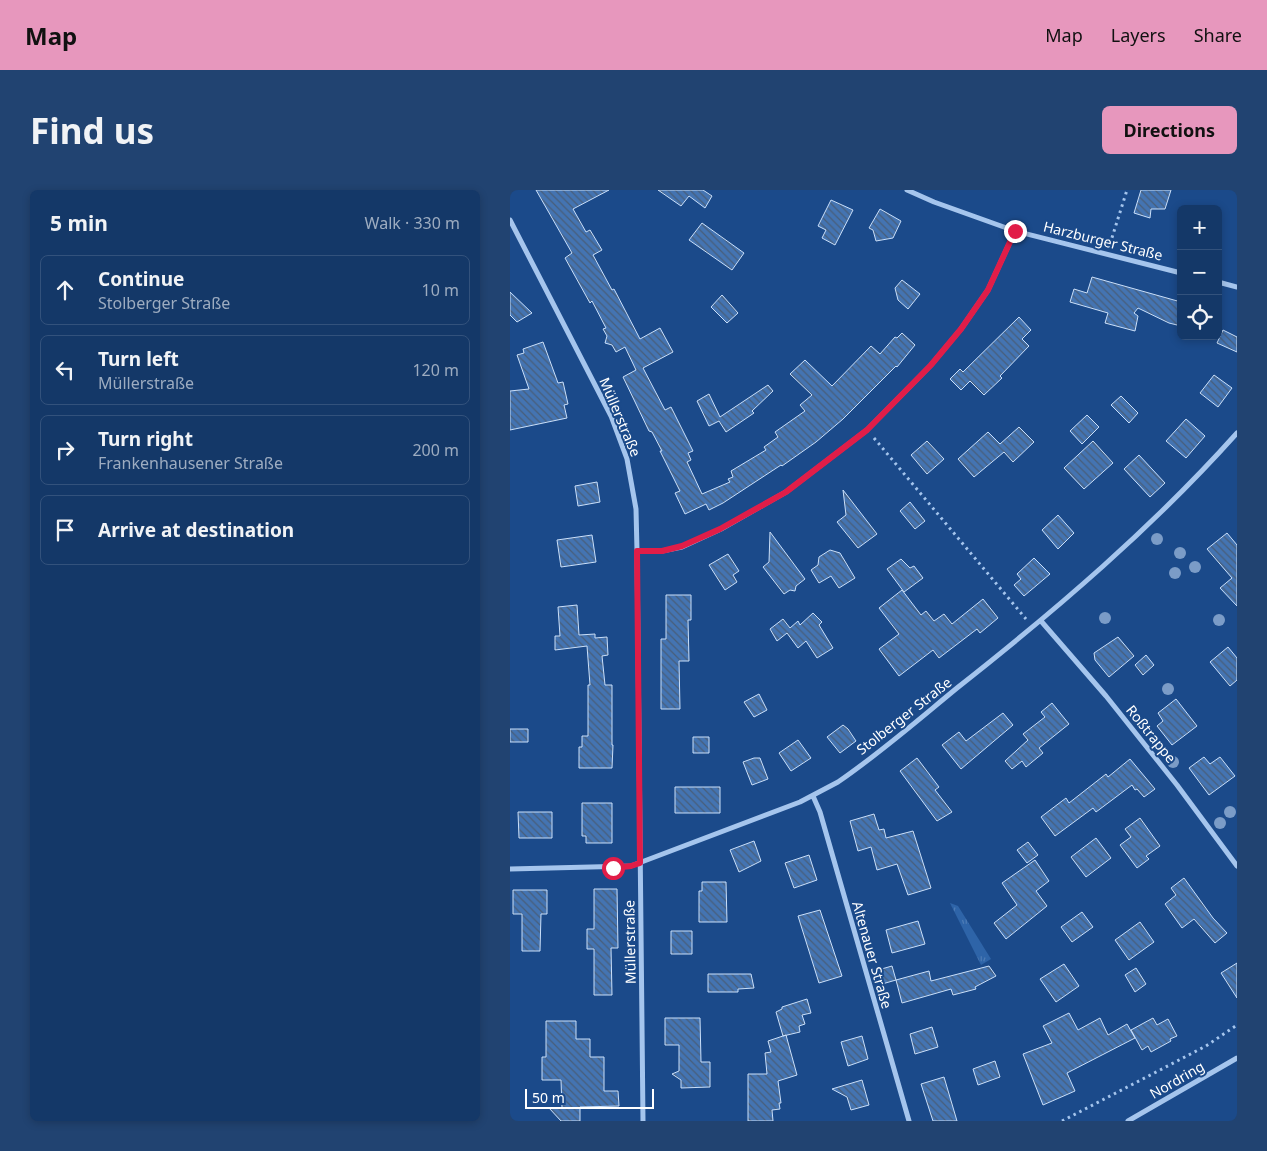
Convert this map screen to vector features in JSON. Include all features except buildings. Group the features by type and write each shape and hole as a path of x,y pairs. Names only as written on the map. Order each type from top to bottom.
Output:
{"street":[{"name":"Harzburger Straße","path":"907,190 934,202 1015,231 1177,272"},
{"name":"Müllerstraße","path":"510,220 611,416 631,471 636,509 637,551 643,1121"},
{"path":"637,551 662,551 682,546 720,529 786,492 867,430 931,365 961,329 988,290 1015,231"},
{"path":"1222,283 1237,287"},
{"name":"Stolberger Straße","path":"510,869 613,868 631,866 813,796 850,774 1041,621 1162,512 1203,471 1237,433"},
{"name":"Roßtrappe","path":"1041,621 1106,696 1171,777 1237,866"},
{"name":"Altenauer Straße","path":"813,796 820,812 909,1121"},
{"name":"Nordring","path":"1128,1121 1237,1058"}],"path":[{"path":"1107,254 1127,190"},
{"path":"867,430 1033,628"},
{"path":"1062,1121 1206,1046 1237,1025"}],"green space":[{"path":"950,903 958,906 991,959 981,965"}],"route":[{"path":"613,868 640,863 637,551 662,551 682,546 720,529 786,492 867,430 931,365 961,329 988,290 1015,231"}]}
